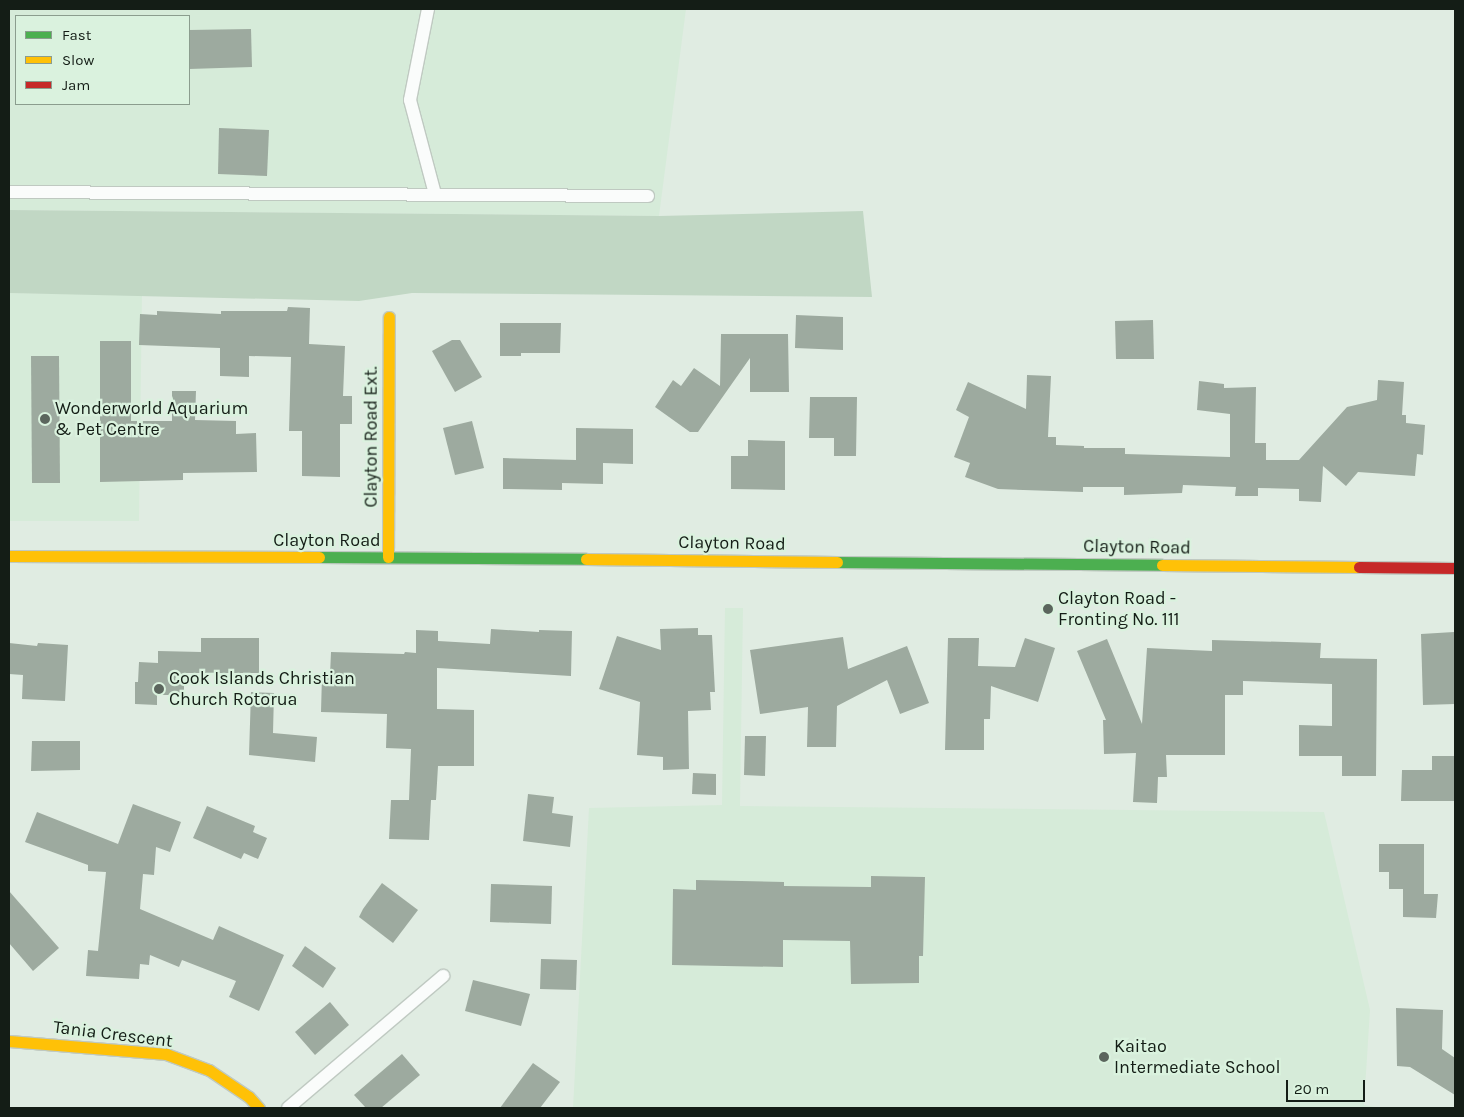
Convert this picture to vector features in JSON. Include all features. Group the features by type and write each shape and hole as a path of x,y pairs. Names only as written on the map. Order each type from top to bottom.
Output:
{"main road":[{"name":"Clayton Road Ext.","path":"388,557 389,318"},
{"name":"Clayton Road","path":"9,556 388,557 1455,568"},
{"name":"Tania Crescent","path":"9,1041 166,1054 208,1070 249,1097 259,1108"}],"lane":[{"path":"428,9 410,100 435,194"},
{"path":"9,192 648,196"},
{"path":"288,1108 443,976"}],"shaded area":[{"path":"9,9 686,9 659,216 9,210"},
{"path":"9,210 659,216 863,211 872,297 412,293 359,301 9,293"},
{"path":"9,293 142,295 139,521 9,521"},
{"path":"725,608 743,608 740,806 1324,812 1370,1010 1364,1105 1381,1108 573,1108 589,808 722,805"}],"building":[{"path":"251,29 252,67 190,69 190,30"},
{"path":"219,128 269,130 267,176 218,174"},
{"path":"288,307 310,308 309,344 345,346 343,396 352,396 352,424 340,424 340,477 302,476 302,431 289,431 291,357 249,356 249,377 220,376 220,348 139,345 140,314 157,315 157,311 221,314 221,311 287,311"},
{"path":"796,315 843,317 843,350 795,348"},
{"path":"1153,320 1154,359 1116,359 1115,321"},
{"path":"500,323 561,323 560,353 521,353 521,356 500,356"},
{"path":"721,334 788,334 789,392 750,392 750,358 698,432 690,432 655,407 673,380 681,386 694,368 720,386"},
{"path":"452,340 460,340 482,377 455,392 432,351"},
{"path":"100,341 131,341 131,421 172,421 172,391 196,391 195,420 236,421 236,434 256,433 257,472 183,473 183,480 100,482"},
{"name":"Wonderworld Aquarium & Pet Centre","path":"31,356 59,356 60,483 32,483"},
{"path":"1027,375 1051,376 1048,437 1056,437 1056,445 1084,446 1084,448 1125,448 1125,454 1230,457 1230,414 1197,410 1199,381 1224,384 1224,388 1256,387 1255,443 1266,443 1266,460 1299,460 1347,407 1377,400 1378,380 1404,382 1402,415 1406,415 1406,423 1425,425 1423,455 1417,454 1415,476 1358,472 1346,486 1323,466 1321,502 1299,501 1299,489 1258,488 1258,496 1235,496 1236,487 1183,485 1182,493 1124,495 1124,487 1083,487 1083,492 998,489 965,477 970,463 954,457 969,417 956,410 968,382 1026,409"},
{"path":"810,397 857,397 856,456 834,456 834,438 809,438"},
{"path":"472,421 484,468 455,475 443,428"},
{"path":"576,428 633,429 633,464 603,463 603,484 562,483 562,490 503,489 503,458 576,460"},
{"path":"748,440 785,441 785,490 731,489 731,456 748,456"},
{"path":"698,628 698,635 712,635 715,692 710,692 711,710 688,711 689,769 663,770 663,757 637,755 640,702 599,689 617,636 661,650 660,629"},
{"path":"491,629 539,632 539,630 572,631 571,676 437,668 437,709 474,710 474,766 438,766 436,800 431,800 429,840 389,839 391,800 409,800 411,749 386,748 387,714 321,712 322,675 330,675 331,652 416,653 416,630 438,631 438,641 490,644"},
{"path":"1454,632 1455,704 1423,705 1421,634"},
{"path":"843,637 848,669 907,646 929,703 900,714 887,680 837,706 836,747 807,747 808,707 760,714 750,650"},
{"path":"201,638 259,638 259,673 184,673 184,695 157,695 157,705 135,704 135,682 138,682 139,662 158,663 158,651 201,652"},
{"path":"948,638 979,638 978,666 1015,667 1025,638 1055,648 1038,702 991,686 990,719 984,719 984,750 945,750"},
{"path":"1107,639 1142,724 1147,648 1212,651 1212,640 1321,643 1320,658 1377,659 1376,776 1342,776 1342,756 1299,756 1299,725 1332,726 1332,684 1243,681 1243,695 1225,695 1225,755 1166,755 1167,777 1158,777 1157,803 1133,802 1136,753 1104,754 1103,720 1106,720 1077,651"},
{"path":"9,643 37,646 38,643 68,645 65,701 22,699 23,675 9,674"},
{"path":"251,692 274,693 273,733 317,737 315,762 249,755"},
{"path":"745,736 766,736 765,776 744,775"},
{"path":"32,741 80,741 80,770 31,771"},
{"path":"1432,756 1455,756 1455,801 1401,801 1402,770 1432,770"},
{"path":"693,773 716,774 716,795 692,794"},
{"path":"528,794 554,797 552,813 573,816 570,847 523,841"},
{"path":"133,804 181,822 170,852 156,847 154,875 143,874 140,909 213,940 219,926 284,955 259,1011 229,997 236,981 182,960 179,967 150,955 149,965 140,964 139,979 86,976 88,950 98,951 106,872 88,871 88,865 25,842 37,812 118,844"},
{"path":"207,806 255,826 253,832 267,838 258,859 244,853 241,859 193,838"},
{"path":"1379,844 1424,844 1424,894 1438,894 1436,918 1403,917 1403,889 1389,889 1389,872 1379,872"},
{"path":"871,876 925,877 923,956 919,956 919,983 851,984 850,941 783,940 783,967 672,965 673,889 696,890 696,880 784,882 784,886 871,887"},
{"path":"382,883 418,910 393,943 359,917"},
{"path":"491,884 552,886 551,924 490,922"},
{"path":"9,891 59,948 33,971 9,943"},
{"path":"305,946 336,968 323,988 292,966"},
{"path":"541,959 577,960 576,990 540,989"},
{"path":"473,980 530,994 521,1026 465,1011"},
{"path":"330,1002 349,1025 315,1055 295,1032"},
{"path":"1396,1008 1443,1010 1442,1049 1455,1058 1455,1095 1410,1067 1397,1066"},
{"path":"402,1054 420,1075 381,1108 366,1108 354,1095"},
{"path":"533,1063 560,1082 540,1108 500,1108"}],"traffic: fast":[{"path":"319,557 586,559"},
{"path":"837,562 1162,565"}],"traffic: slow":[{"path":"388,557 389,317"},
{"path":"9,556 319,557"},
{"path":"586,559 837,562"},
{"path":"1162,565 1359,567"},
{"path":"9,1041 166,1054 209,1070 249,1097 259,1108"}],"traffic: jam":[{"path":"1359,567 1455,568"}],"place":[{"name":"Wonderworld Aquarium & Pet Centre","path":"45,419"},
{"name":"Clayton Road - Fronting No. 111","path":"1048,609"},
{"name":"Cook Islands Christian Church Rotorua","path":"159,689"},
{"name":"Kaitao Intermediate School","path":"1104,1057"}]}
